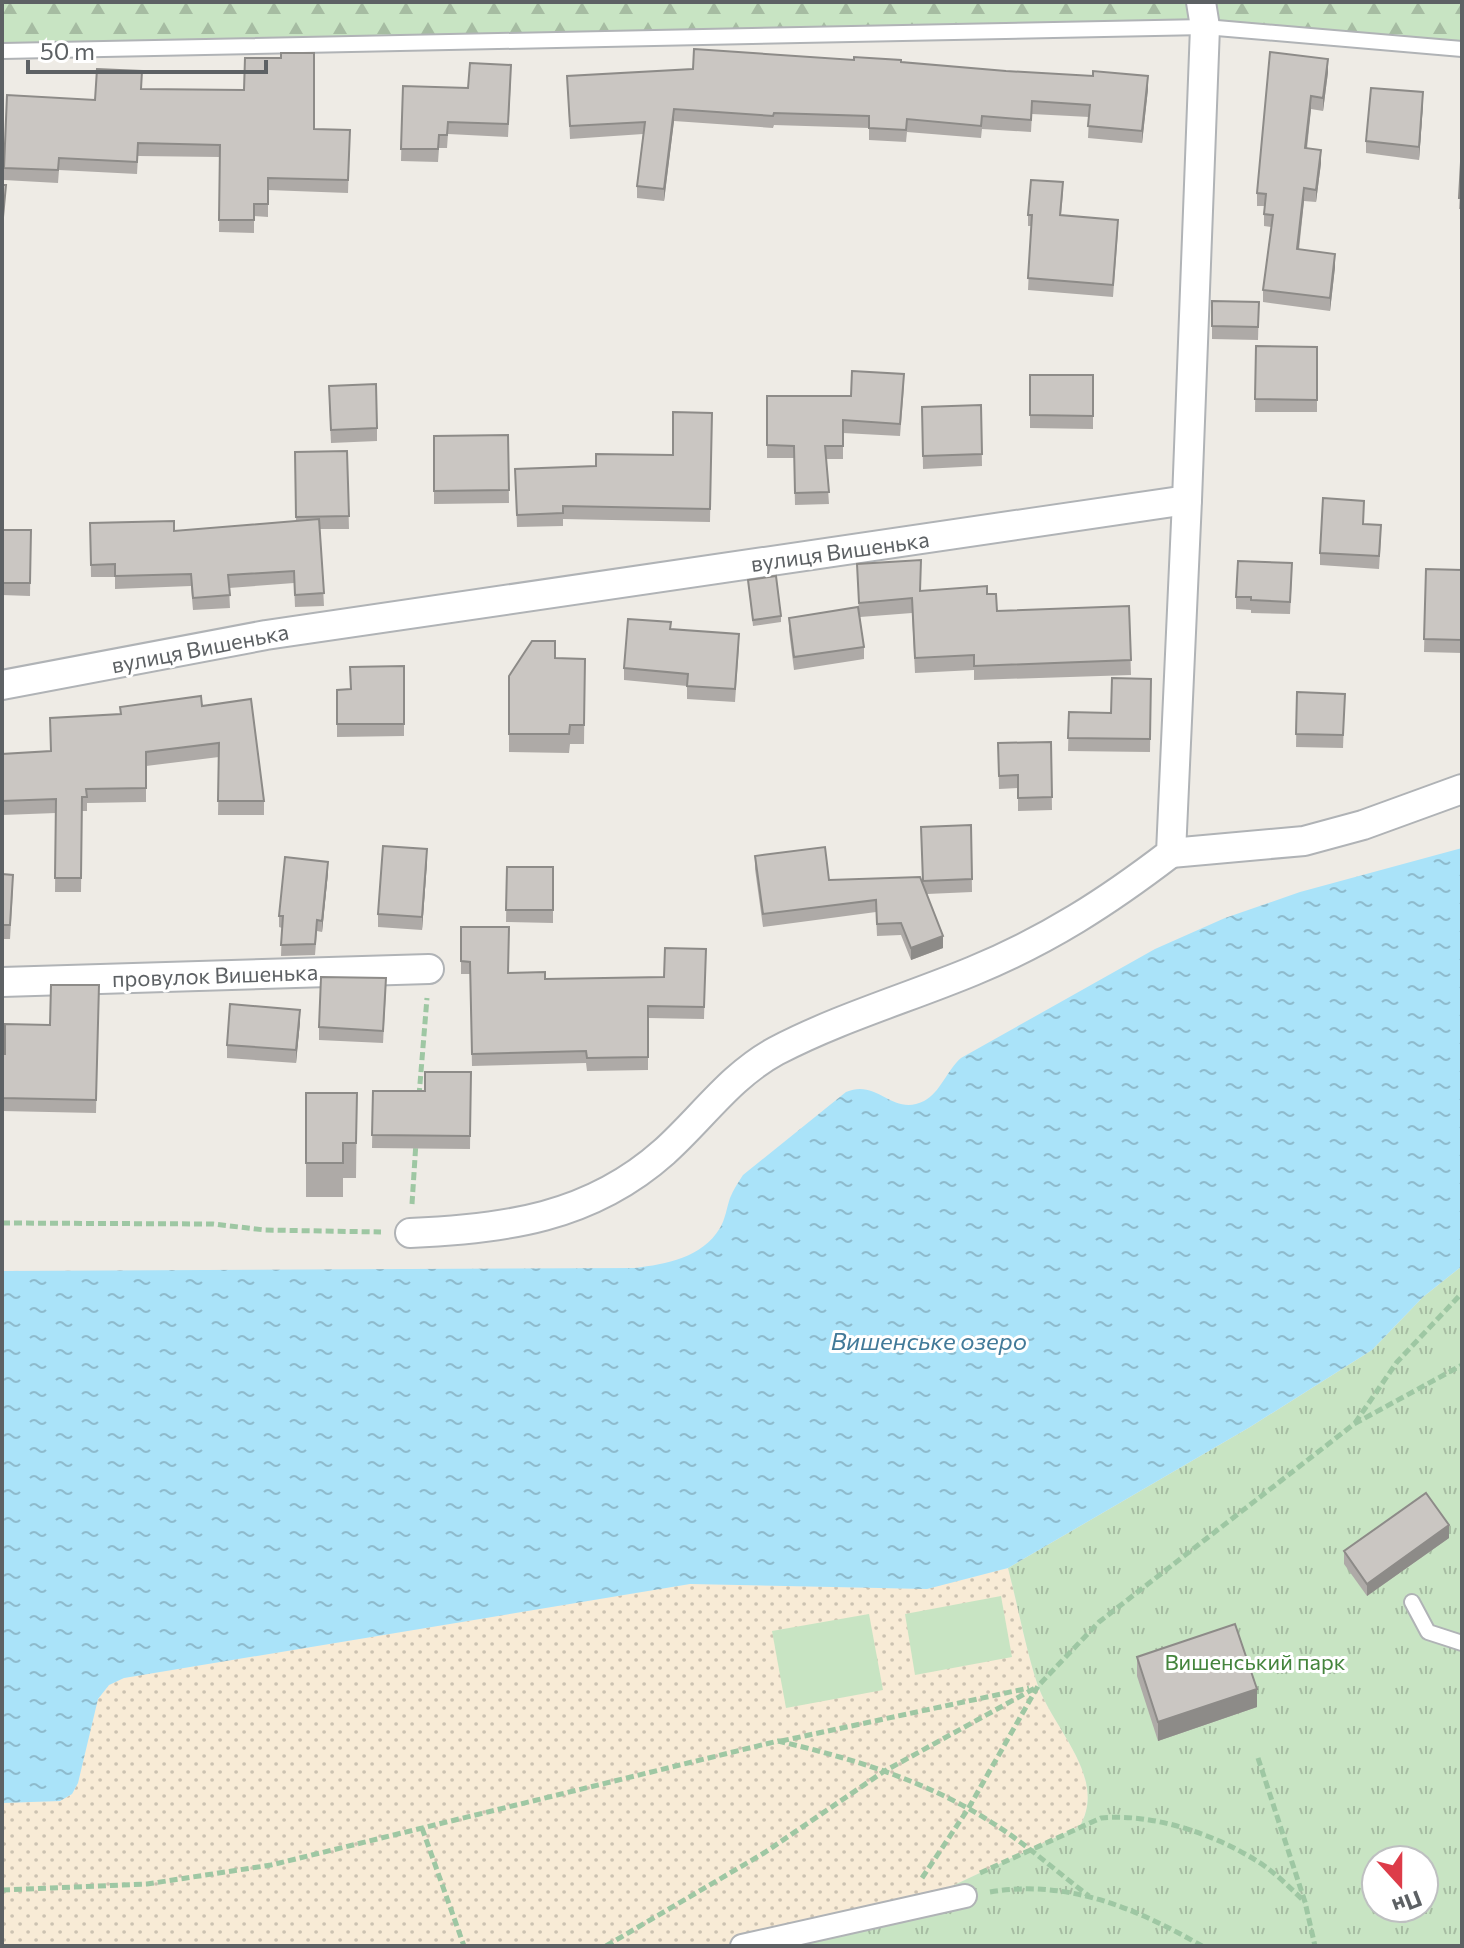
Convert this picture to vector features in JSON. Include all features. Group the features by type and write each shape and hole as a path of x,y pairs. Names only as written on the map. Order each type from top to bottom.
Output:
{"street":[{"path":"1171,853 1187,500 1203,15"},
{"name":"вулиця Вишенька","path":"2,685 266,635 1187,500"},
{"path":"410,1233 498,1227 533,1220 609,1193 666,1150 727,1086 773,1053 817,1031 974,971 1050,935 1111,898 1171,853 1273,845 1318,837 1363,825 1462,789"},
{"name":"провулок Вишенька","path":"2,982 429,969"},
{"path":"742,1946 899,1911 968,1886"}],"lane":[{"path":"2,51 1203,15 1462,49"},
{"path":"1412,1602 1428,1632 1462,1643"}],"path":[{"path":"419,1109 429,969"},
{"path":"2,1223 213,1224 265,1230 410,1233 416,1140"},
{"path":"1354,1424 1397,1362 1462,1293"},
{"path":"899,1911 968,1809 1038,1686 1099,1622 1354,1424 1462,1365"},
{"path":"2,1890 97,1887 209,1876 271,1865 778,1741 1038,1686"},
{"path":"606,1946 764,1853 883,1772 1038,1686"},
{"path":"778,1741 819,1750 916,1783 992,1822 1089,1896"},
{"path":"1258,1758 1305,1902 1315,1946"},
{"path":"968,1886 1029,1850 1101,1818 1121,1816 1202,1835 1231,1847 1258,1861 1305,1902"},
{"path":"422,1828 464,1946"},
{"path":"968,1886 1004,1889 1046,1887 1089,1896 1129,1910 1202,1946"}],"green space":[{"path":"2,2 1462,2 1462,49 1205,27 2,51"},
{"name":"Вишенський парк","path":"1462,1266 1462,1946 743,1946 899,1911 1080,1826 1087,1808 1083,1771 1037,1683 1008,1568 1250,1427 1372,1350 1423,1297"},
{"path":"1001,1596 1012,1657 915,1675 905,1614"},
{"path":"869,1614 883,1690 786,1708 772,1631"}],"sand":[{"path":"1008,1568 1037,1683 1083,1771 1087,1808 1080,1826 899,1911 743,1946 2,1946 2,1803 60,1801 72,1794 78,1783 98,1699 109,1685 124,1678 690,1584 927,1589"}],"water":[{"name":"Вишенське озеро","path":"1462,848 1462,1266 1423,1297 1372,1350 1250,1427 1008,1568 927,1589 690,1584 124,1678 109,1685 98,1699 78,1783 72,1794 60,1801 2,1803 2,1271 635,1268 682,1258 703,1246 722,1225 731,1195 743,1175 846,1092 867,1090 903,1104 913,1105 924,1101 935,1093 961,1058 1155,949 1225,918 1300,892"}],"building":[{"path":"694,49 854,60 854,57 901,60 1006,71 1093,76 1093,71 1148,76 1142,131 1088,126 1090,105 1032,101 1031,120 982,116 981,126 907,119 906,130 869,128 869,116 774,113 773,116 674,109 664,189 637,186 645,122 570,126 567,76 693,69"},
{"path":"1270,52 1328,59 1323,98 1311,96 1305,148 1321,150 1316,190 1304,188 1297,249 1335,254 1330,298 1263,290 1273,215 1264,214 1266,194 1257,193"},
{"path":"281,53 314,53 314,129 350,130 348,180 268,178 268,204 254,204 254,220 219,220 220,145 138,143 137,162 59,158 58,170 4,168 7,95 95,100 97,69 142,71 141,89 244,90 245,58 281,58"},
{"path":"470,63 511,65 508,124 448,122 447,135 439,135 438,149 401,149 403,86 468,88"},
{"path":"1371,88 1423,92 1419,147 1366,141"},
{"path":"1461,162 1462,198 1459,198"},
{"path":"1031,180 1063,182 1060,215 1118,220 1113,285 1028,278"},
{"path":"2,185 6,185 2,228"},
{"path":"1212,301 1259,302 1258,327 1212,326"},
{"path":"1256,346 1317,347 1317,400 1255,399"},
{"path":"852,371 904,374 900,424 843,420 843,446 825,446 829,492 795,493 794,446 767,445 767,396 851,396"},
{"path":"1030,375 1093,375 1093,416 1030,415"},
{"path":"376,384 377,428 331,430 329,386"},
{"path":"981,405 982,454 923,456 922,407"},
{"path":"673,412 712,413 710,509 563,506 563,513 517,515 515,469 596,466 596,454 673,455"},
{"path":"508,435 509,490 434,491 434,436"},
{"path":"347,451 349,516 296,517 295,452"},
{"path":"1323,498 1364,501 1363,524 1381,525 1379,556 1320,553"},
{"path":"319,519 324,593 295,595 294,571 228,575 230,595 193,598 191,574 115,576 115,564 91,565 90,523 174,521 174,531"},
{"path":"2,530 31,530 30,583 2,583"},
{"path":"921,560 920,591 987,586 987,594 996,594 997,611 1129,606 1131,660 974,666 974,655 915,658 912,598 859,603 857,564"},
{"path":"1238,561 1292,563 1290,602 1236,597"},
{"path":"1426,569 1462,570 1462,640 1424,639"},
{"path":"776,576 781,616 753,620 748,580"},
{"path":"858,607 864,647 794,657 789,618"},
{"path":"628,619 671,622 670,629 739,634 735,689 687,686 688,674 624,668"},
{"path":"532,641 555,641 555,658 585,659 584,725 570,725 569,734 509,734 509,676"},
{"path":"404,666 404,724 337,724 337,690 351,689 350,667"},
{"path":"1112,678 1151,679 1150,739 1068,738 1069,712 1111,713"},
{"path":"1297,692 1345,694 1343,735 1296,734"},
{"path":"201,696 202,706 251,699 264,801 218,801 219,743 146,752 146,788 86,789 87,797 82,797 81,878 55,878 56,799 2,801 2,754 51,751 50,718 121,714 120,707"},
{"path":"1051,742 1052,797 1018,798 1018,775 999,776 998,743"},
{"path":"971,825 972,879 923,881 921,827"},
{"path":"383,846 427,849 422,917 378,914"},
{"path":"825,847 829,880 920,877 943,936 911,948 901,923 877,924 876,900 763,914 755,856"},
{"path":"285,857 328,862 322,921 317,920 315,944 281,945 283,916 279,916"},
{"path":"507,867 553,867 553,910 506,910"},
{"path":"2,874 13,875 10,925 2,925"},
{"path":"461,927 509,927 508,973 545,972 545,979 664,977 665,948 706,949 704,1007 648,1006 648,1057 587,1058 586,1051 472,1054 470,962 461,961"},
{"path":"321,977 386,978 383,1031 319,1027"},
{"path":"51,985 99,985 96,1100 2,1098 5,1024 50,1025"},
{"path":"230,1004 300,1010 296,1050 227,1045"},
{"path":"425,1072 471,1072 470,1136 372,1135 373,1091 425,1091"},
{"path":"306,1093 357,1093 356,1143 343,1143 343,1163 306,1163"},
{"path":"1426,1493 1449,1525 1367,1584 1344,1551"},
{"path":"1235,1624 1257,1689 1158,1722 1137,1657"}]}
